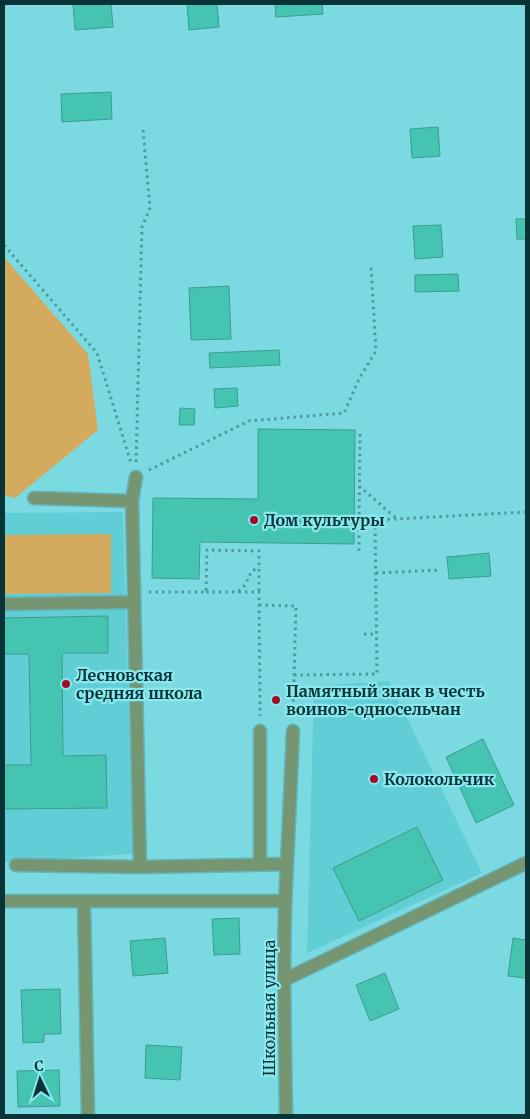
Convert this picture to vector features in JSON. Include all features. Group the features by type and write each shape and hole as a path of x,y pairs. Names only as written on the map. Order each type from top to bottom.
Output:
{"street":[{"path":"136,478 132,501 140,867"},
{"path":"34,498 132,501"},
{"path":"4,604 134,602"},
{"path":"260,731 260,864"},
{"name":"Школьная улица","path":"286,1115 285,901 293,731"},
{"path":"284,980 526,862"},
{"path":"16,865 140,867 287,864"},
{"path":"4,901 285,901"},
{"path":"84,902 88,1115"}],"path":[{"path":"136,478 142,227 150,208 143,129"},
{"path":"4,245 98,353 136,478"},
{"path":"136,478 248,421 344,413 360,377 376,351 371,267"},
{"path":"360,434 360,551"},
{"path":"359,486 397,519"},
{"path":"359,521 526,512"},
{"path":"294,676 377,674 375,520"},
{"path":"206,592 207,550 259,550 260,731"},
{"path":"238,592 245,585 253,570 259,567"},
{"path":"376,572 440,570"},
{"path":"142,592 259,592"},
{"path":"259,605 296,606 293,731"},
{"path":"364,634 377,634"}],"shaded area":[{"path":"4,257 88,354 98,430 15,498 4,495"},
{"name":"Лесновская средняя школа","path":"123,512 133,854 4,862 4,513"},
{"path":"111,534 111,593 4,594 4,535"},
{"name":"Колокольчик","path":"389,681 482,873 307,953 314,686"}],"building":[{"path":"73,4 111,4 113,27 75,30"},
{"path":"187,4 217,4 219,27 189,30"},
{"path":"275,4 322,4 323,14 276,17"},
{"path":"111,92 112,119 62,122 61,94"},
{"path":"438,127 440,156 412,158 410,129"},
{"path":"516,219 526,219 526,239 517,239"},
{"path":"441,225 443,257 415,259 413,226"},
{"path":"458,274 459,291 415,292 415,275"},
{"path":"229,286 231,339 191,340 189,288"},
{"path":"279,350 280,365 210,368 209,353"},
{"path":"237,388 238,406 215,408 214,389"},
{"path":"180,408 195,409 194,425 179,425"},
{"name":"Дом культуры","path":"258,429 355,430 354,544 200,542 199,579 152,578 153,498 258,499"},
{"path":"489,553 491,576 449,579 447,557"},
{"path":"108,616 108,653 62,653 63,756 106,755 107,808 4,809 4,765 31,765 29,654 4,654 4,618"},
{"path":"483,739 514,805 476,823 446,757"},
{"path":"417,827 443,880 359,921 333,868"},
{"path":"239,918 240,954 214,955 212,919"},
{"path":"165,938 168,973 133,976 130,941"},
{"path":"513,938 526,940 526,978 508,976"},
{"path":"385,973 399,1009 370,1021 356,985"},
{"path":"60,989 61,1034 44,1034 44,1042 23,1043 21,990"},
{"path":"146,1045 182,1047 180,1080 145,1078"},
{"path":"59,1070 60,1106 18,1107 17,1071"}],"place":[{"name":"Дом культуры","path":"254,520"},
{"name":"Лесновская средняя школа","path":"66,684"},
{"name":"Памятный знак в честь воинов-односельчан","path":"276,700"},
{"name":"Колокольчик","path":"374,779"}]}
